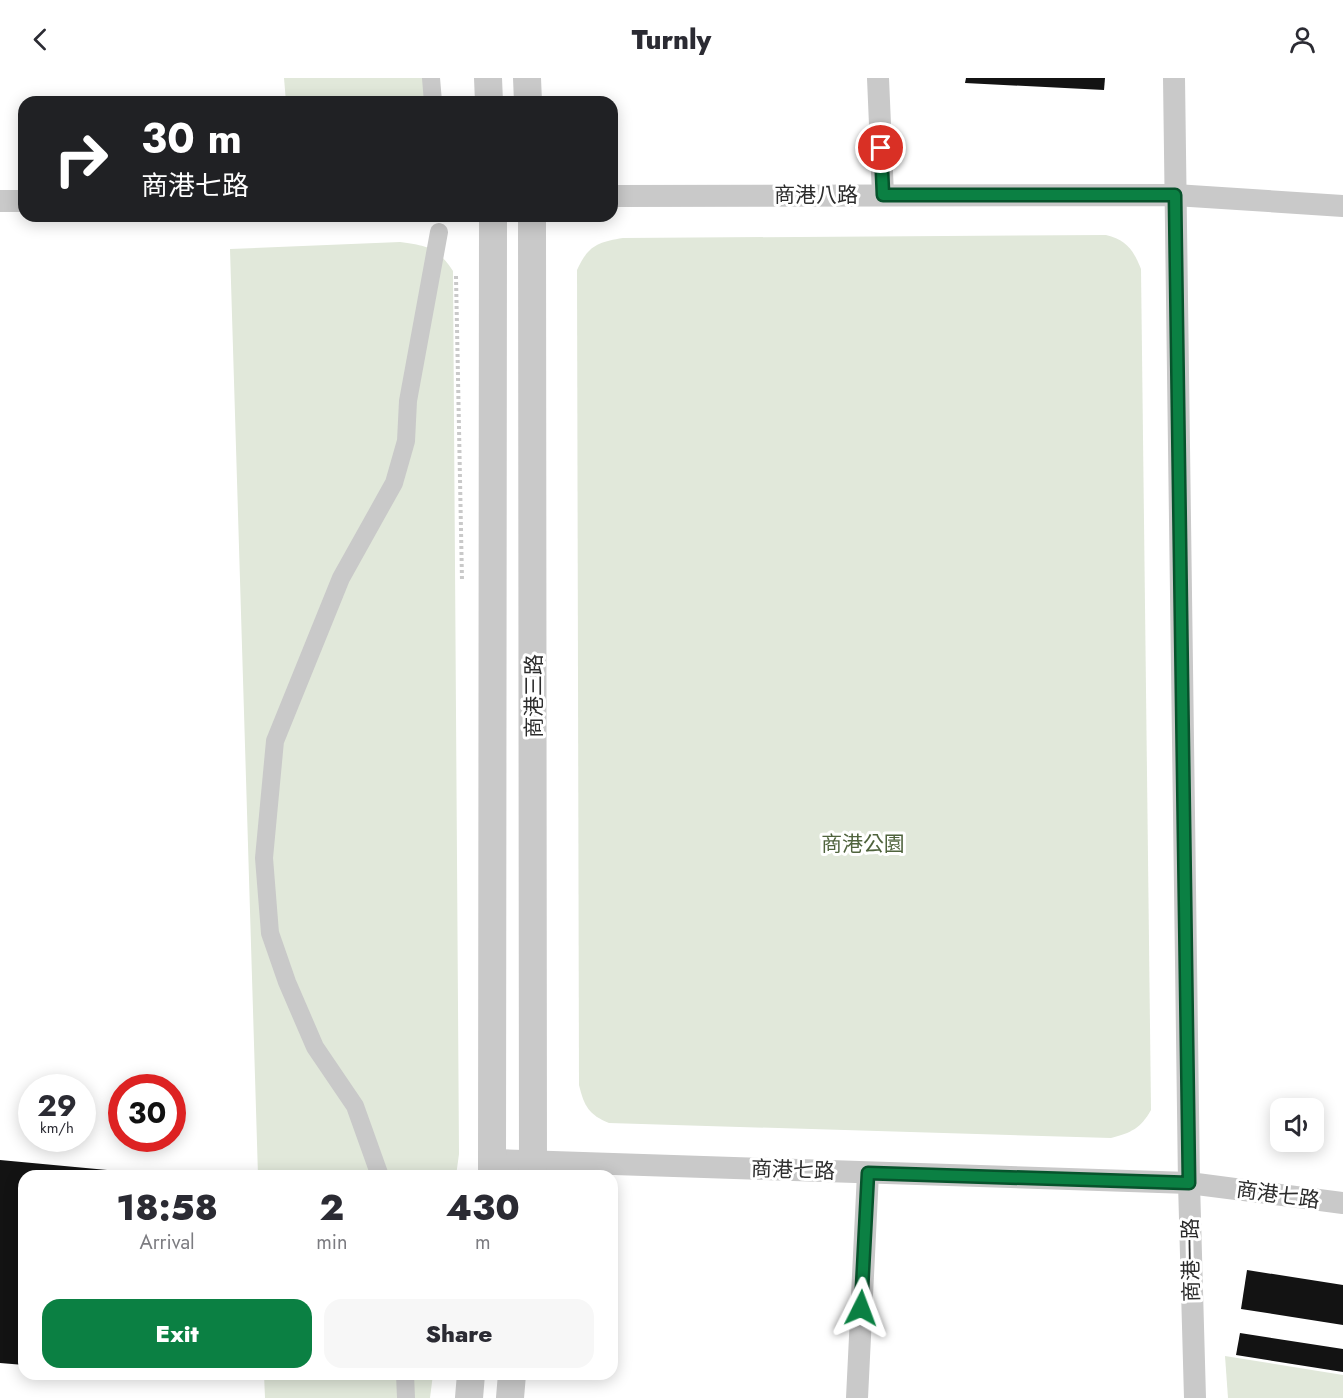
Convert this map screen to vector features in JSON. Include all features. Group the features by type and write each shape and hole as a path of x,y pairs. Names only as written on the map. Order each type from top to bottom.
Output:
{"street":[{"path":"431,78 432,96"},
{"path":"488,78 489,96"},
{"path":"527,78 528,96"},
{"path":"878,78 883,195"},
{"name":"商港一路","path":"1174,78 1189,1183 1195,1398"},
{"name":"商港八路","path":"618,196 1175,195 1343,206"},
{"path":"0,201 18,201"},
{"name":"商港三路","path":"493,222 493,1168"},
{"name":"商港三路","path":"532,222 534,1169"},
{"path":"378,1170 355,1106 315,1047 287,982 270,933 264,858 275,741 341,578 394,483 406,441 408,401 440,232"},
{"name":"商港七路","path":"493,1168 618,1170"},
{"name":"商港七路","path":"618,1170 868,1173 1189,1183 1343,1203"},
{"path":"856,1398 868,1173"},
{"path":"405,1380 406,1398"},
{"path":"469,1398 470,1380"},
{"path":"510,1398 512,1380"}],"green space":[{"path":"284,78 428,78 429,96 286,96"},
{"name":"商港公園","path":"1106,235 1128,246 1141,269 1151,1110 1135,1129 1111,1138 609,1123 602,1120 588,1109 579,1085 577,270 581,262 594,246 623,238"},
{"path":"400,242 418,245 437,252 453,271 459,1154 457,1170 258,1170 230,249"},
{"path":"1225,1356 1343,1375 1343,1398 1228,1398"},
{"path":"264,1380 432,1380 430,1398 265,1398"}],"building":[{"path":"966,78 1105,78 1104,90 965,83"},
{"path":"0,1160 107,1170 18,1170 18,1364 0,1363"},
{"path":"1247,1270 1343,1285 1343,1325 1241,1309"},
{"path":"1240,1333 1343,1349 1343,1372 1236,1355"}],"route":[{"path":"861,1308 868,1173 1189,1183 1175,195 883,195 881,148"}]}
